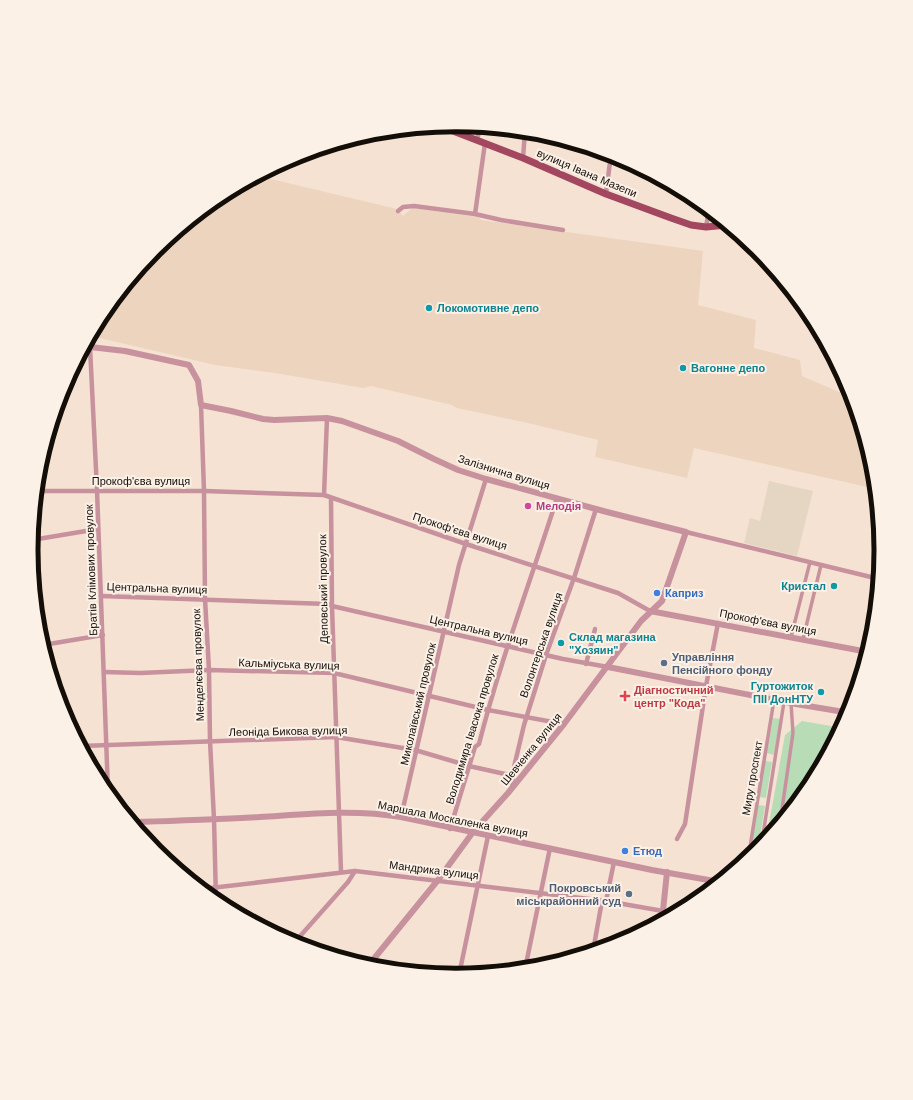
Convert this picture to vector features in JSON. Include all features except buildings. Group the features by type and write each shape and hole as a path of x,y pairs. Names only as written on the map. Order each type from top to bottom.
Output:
{"main road":[{"name":"вулиця Івана Мазепи","path":"459,132 486,142 606,194 671,218 691,225 706,227 720,226"}],"street":[{"path":"477,139 479,132"},
{"path":"523,158 525,138"},
{"path":"475,214 486,142"},
{"path":"606,194 610,161"},
{"path":"398,212 403,207 414,206 475,214 501,220 563,230"},
{"path":"706,227 708,216"},
{"path":"91,346 125,351 188,365 198,381 201,405"},
{"name":"Братів Клімових провулок","path":"88,351 97,490 108,781"},
{"name":"Залізнична вулиця","path":"201,405 269,420 326,418 342,421 398,440 458,470 486,479 686,532 874,578"},
{"name":"Менделєєва провулок","path":"201,405 204,491 205,599 209,670 210,741 216,892"},
{"path":"324,495 326,418"},
{"name":"Миколаївський провулок","path":"401,818 459,565 486,479"},
{"name":"Прокоф'єва вулиця","path":"43,491 204,491 324,495 466,544 618,593 650,611 863,651"},
{"name":"Деповський провулок","path":"331,498 332,606 341,872"},
{"name":"Володимира Івасюка провулок","path":"450,829 475,748 479,744 507,647 536,566 557,498"},
{"name":"Волонтерська вулиця","path":"512,789 514,767 526,716 574,578 596,509"},
{"path":"38,539 98,529"},
{"name":"Шевченка вулиця","path":"373,960 438,880 473,832 512,789 564,724 641,621 662,601 686,532"},
{"path":"791,637 810,562"},
{"path":"802,639 821,565"},
{"name":"Центральна вулиця","path":"101,596 328,604 444,633 586,664 706,686 791,704 842,712"},
{"path":"677,839 685,824 688,810 706,686 718,623"},
{"path":"586,664 595,629"},
{"path":"49,644 103,635"},
{"name":"Кальміуська вулиця","path":"104,672 209,670 334,673 488,710 564,724"},
{"name":"Миру проспект","path":"750,848 774,700"},
{"name":"Миру проспект","path":"763,835 784,702"},
{"path":"781,814 793,733 791,704"},
{"name":"Леоніда Бикова вулиця","path":"87,746 336,737 416,750 469,766 514,776"},
{"name":"Маршала Москаленка вулиця","path":"138,822 339,812 375,814 450,829 473,832 614,862 713,881"},
{"path":"460,968 488,836"},
{"path":"526,962 550,848"},
{"path":"594,945 614,862"},
{"path":"299,938 348,882 355,870"},
{"name":"Мандрика вулиця","path":"211,888 355,870 604,901 663,910"},
{"path":"663,914 667,872"}],"shaded area":[{"path":"266,178 397,209 403,216 412,208 479,217 481,220 703,251 698,305 756,320 754,348 800,360 802,376 845,394 861,442 870,488 694,448 687,478 595,457 598,440 528,423 457,408 452,405 371,386 363,388 275,373 215,365 96,337 124,295 161,254 181,235 224,202"},
{"path":"769,481 813,491 797,556 744,543 750,518 760,521"}],"green space":[{"path":"773,718 780,719 774,755 767,753"},
{"path":"802,721 836,727 819,759 804,783 789,805 768,829 785,735"},
{"path":"765,761 772,762 766,798 759,797"},
{"path":"758,805 765,806 760,838 756,842 752,841"}],"place":[{"name":"Локомотивне депо","path":"429,308"},
{"name":"Вагонне депо","path":"683,368"},
{"name":"Мелодія","path":"528,506"},
{"name":"Кристал","path":"834,586"},
{"name":"Каприз","path":"657,593"},
{"name":"Склад магазина \"Хозяин\"","path":"561,643"},
{"name":"Управління Пенсійного фонду","path":"664,663"},
{"name":"Гуртожиток ПІІ ДонНТУ","path":"821,692"},
{"name":"Діагностичний центр \"Кода\"","path":"625,696"},
{"name":"Етюд","path":"625,851"},
{"name":"Покровський міськрайонний суд","path":"629,894"}]}
